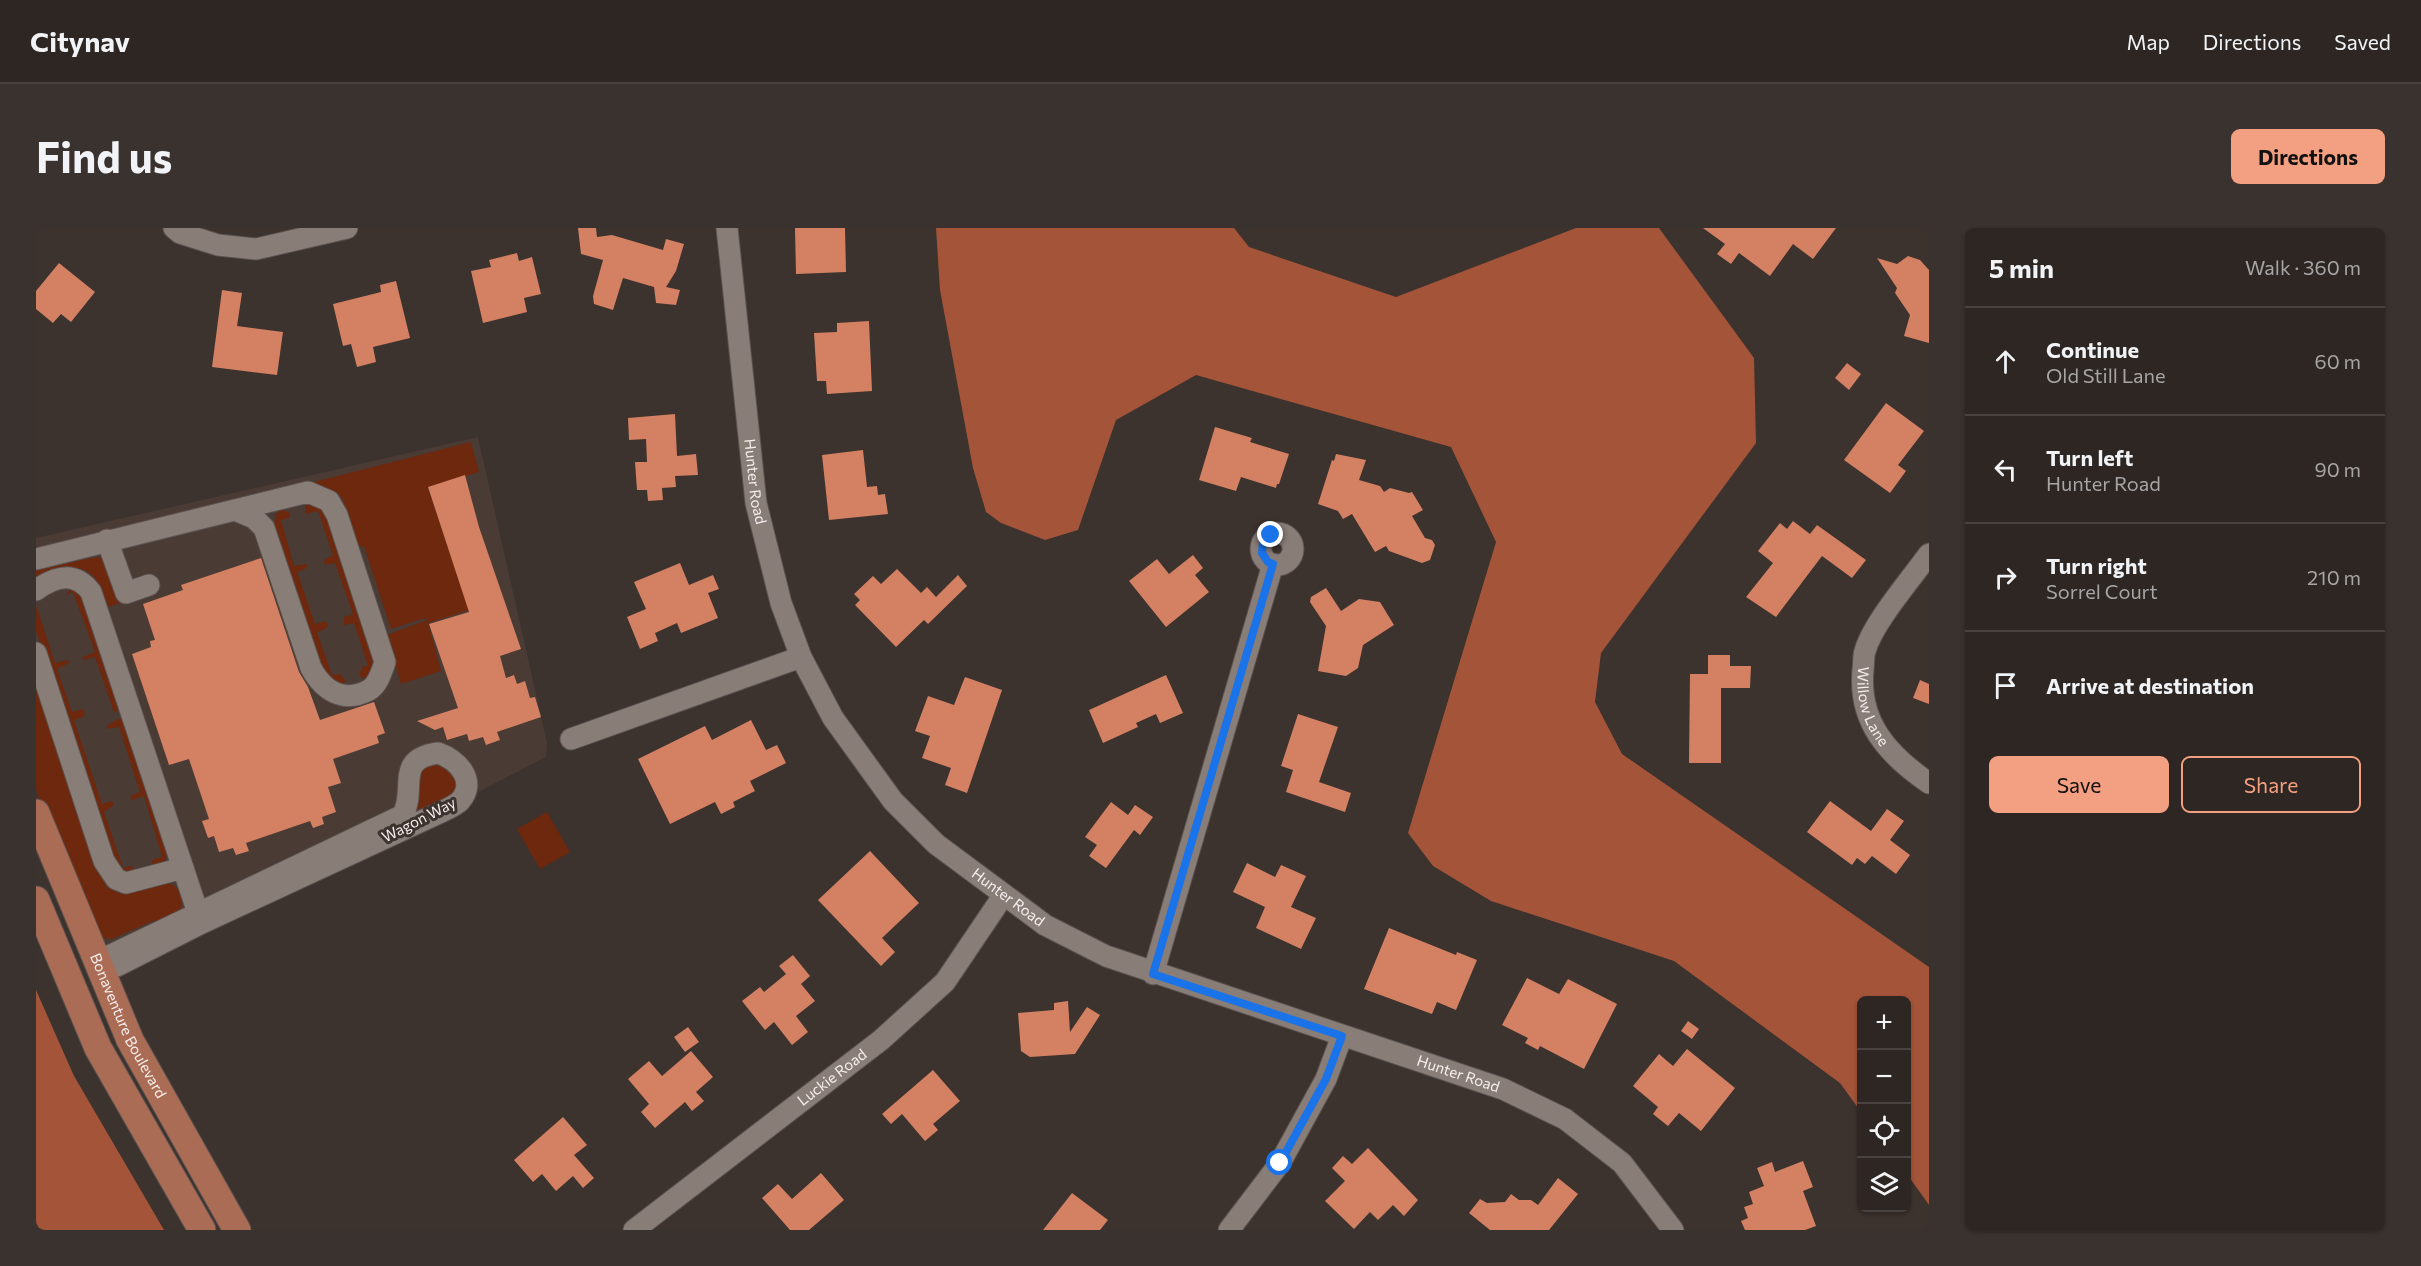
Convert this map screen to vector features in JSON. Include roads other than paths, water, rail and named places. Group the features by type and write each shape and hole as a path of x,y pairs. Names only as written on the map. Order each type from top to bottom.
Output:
{"main road":[{"name":"Bonaventure Boulevard","path":"36,813 130,1040 237,1230"},
{"path":"36,900 98,1047 202,1230"},
{"name":"Wagon Way","path":"71,984 99,969"}],"street":[{"path":"174,228 180,233 218,245 256,249 347,228"},
{"name":"Hunter Road","path":"727,228 756,503 781,603 801,657 833,718 893,801 936,844 1003,896 1045,925 1106,956 1153,974 1503,1089 1565,1119 1623,1163 1673,1230"},
{"path":"36,558 308,492 329,501 337,515 386,662 370,690 347,696 332,693 319,683 311,668 264,528 254,518 235,510"},
{"path":"107,540 126,592 149,585"},
{"name":"Willow Lane","path":"1929,554 1882,619 1865,651 1861,688 1867,715 1882,742 1905,766 1929,783"},
{"path":"1153,974 1273,564"},
{"path":"36,590 57,580 73,578 83,581 92,592 198,913"},
{"path":"36,653 104,861 116,879 126,883 183,868"},
{"path":"571,739 801,657"},
{"name":"Wagon Way","path":"438,753 457,762 464,772 465,792 459,802 439,813 202,923 117,966 99,969 111,955 403,815 408,804 408,776 411,767 418,759 438,753"},
{"name":"Luckie Road","path":"634,1230 881,1040 945,982 1003,896"},
{"path":"1229,1230 1280,1163 1326,1079 1342,1036"}]}
